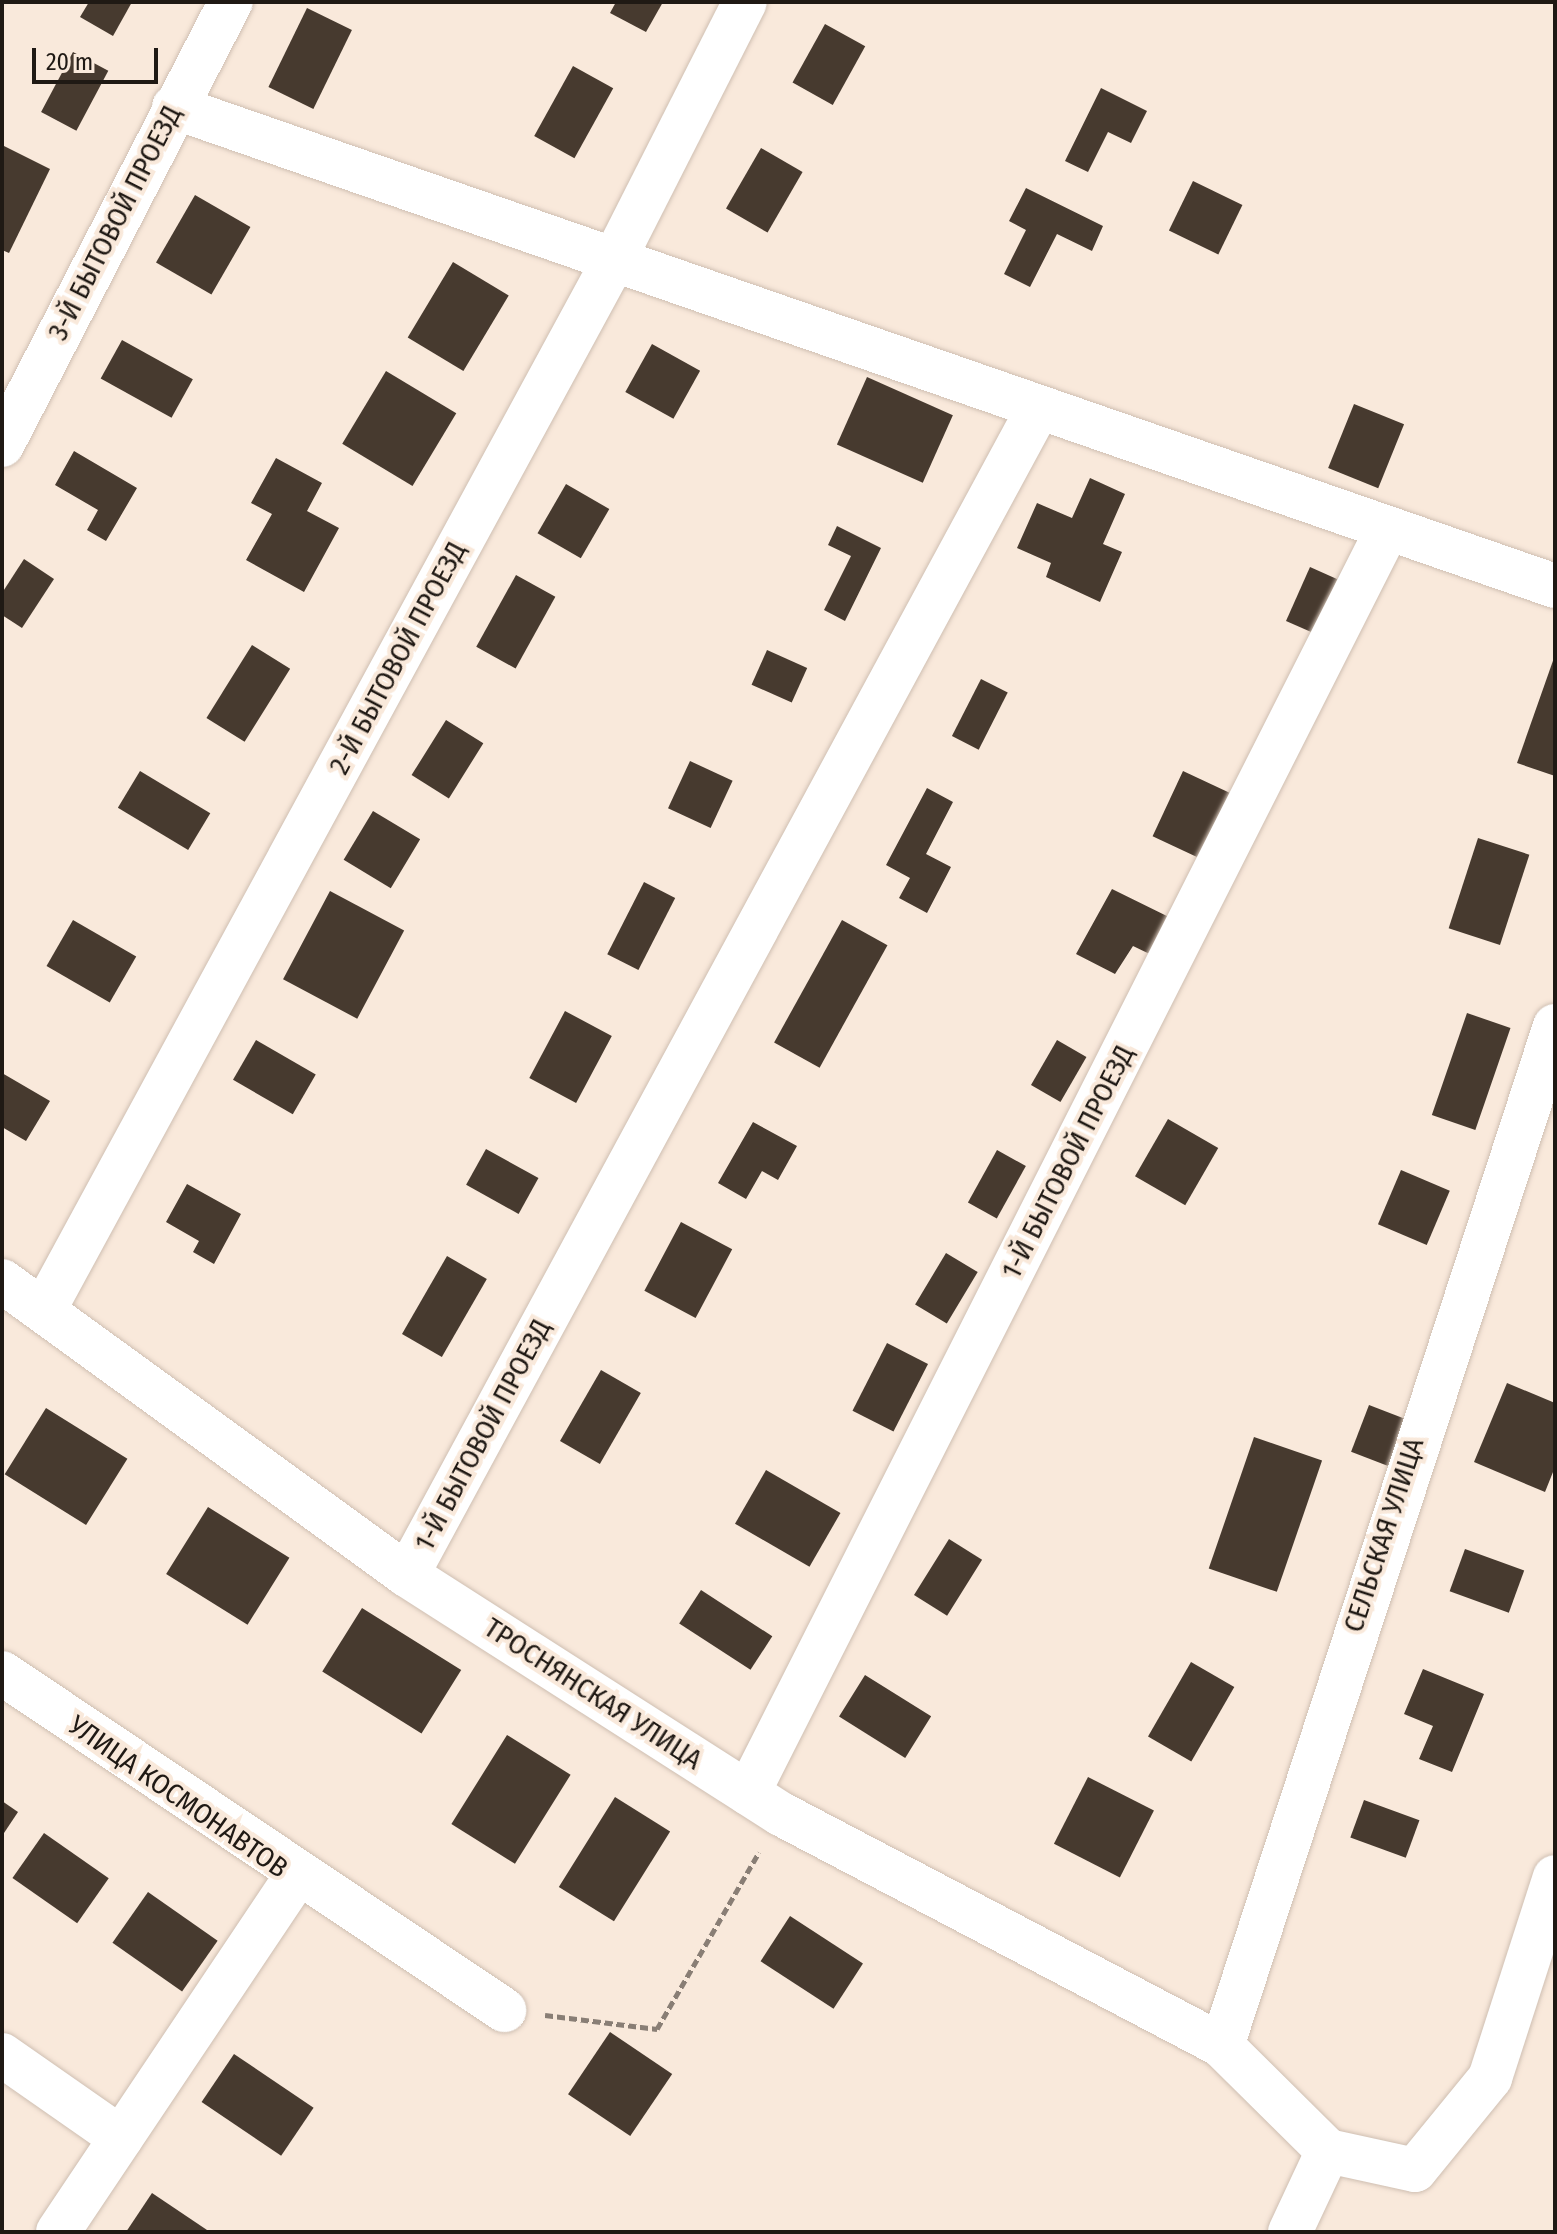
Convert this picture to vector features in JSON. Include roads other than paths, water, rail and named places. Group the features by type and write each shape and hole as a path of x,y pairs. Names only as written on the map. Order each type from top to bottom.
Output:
{"street":[{"name":"3-Й БЫТОВОЙ ПРОЕЗД","path":"2,445 174,107 231,2"},
{"name":"2-Й БЫТОВОЙ ПРОЕЗД","path":"44,1310 614,260 745,2"},
{"path":"174,107 1555,586"},
{"name":"1-Й БЫТОВОЙ ПРОЕЗД","path":"407,1575 1038,409"},
{"name":"1-Й БЫТОВОЙ ПРОЕЗД","path":"765,1803 1387,530"},
{"name":"СЕЛЬСКАЯ УЛИЦА","path":"1222,2046 1555,1026"},
{"name":"ТРОСНЯНСКАЯ УЛИЦА","path":"2,1281 407,1575 765,1803 1222,2046 1328,2151"},
{"name":"УЛИЦА КОСМОНАВТОВ","path":"2,1673 296,1877 58,2232"},
{"path":"296,1877 504,2010"},
{"path":"1290,2232 1328,2151 1415,2170 1490,2078 1555,1877"},
{"path":"2,2055 121,2138"}]}
